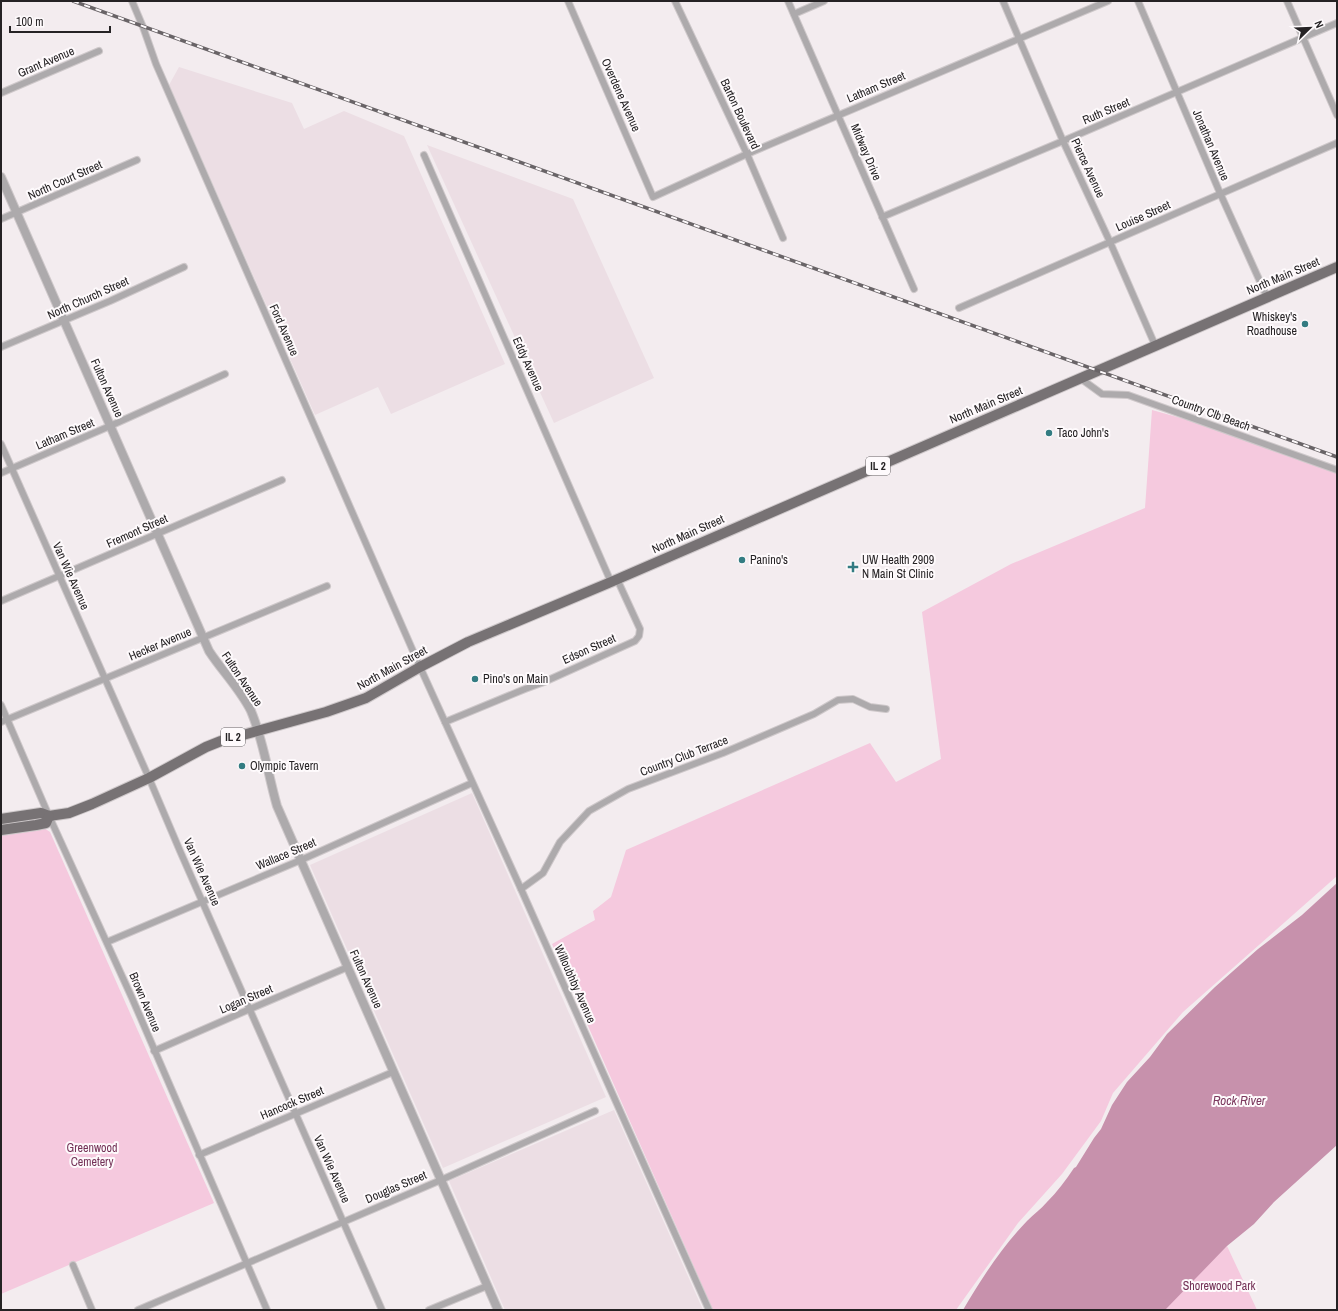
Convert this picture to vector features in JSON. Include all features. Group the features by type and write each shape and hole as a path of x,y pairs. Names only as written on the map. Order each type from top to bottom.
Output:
{"main road":[{"name":"North Main Street","path":"1,819 41,813 49,816 69,813 149,778 210,745 344,706 366,698 468,642 1337,266"},
{"name":"North Main Street","path":"1,830 46,823 49,816"}],"street":[{"name":"Ford Avenue","path":"132,1 156,64 420,667"},
{"name":"Overdene Avenue","path":"568,1 653,197"},
{"name":"Barton Boulevard","path":"675,1 747,154 783,238"},
{"name":"Midway Drive","path":"788,1 914,289"},
{"path":"794,14 824,1"},
{"name":"Pierce Avenue","path":"1003,1 1063,141 1110,242 1155,345"},
{"name":"Latham Street","path":"653,197 747,154 1108,1"},
{"name":"Jonathan Avenue","path":"1138,1 1220,193 1267,297"},
{"path":"1286,1 1337,115"},
{"name":"Ruth Street","path":"882,217 1337,23"},
{"name":"Grant Avenue","path":"1,93 99,51"},
{"name":"Louise Street","path":"958,308 1337,143"},
{"name":"Eddy Avenue","path":"424,155 614,580"},
{"name":"North Court Street","path":"1,219 137,160"},
{"name":"Fulton Avenue","path":"1,177 209,651 246,703 258,731 278,806 498,1310"},
{"name":"North Church Street","path":"1,347 110,301 184,267"},
{"name":"Latham Street","path":"1,473 225,374"},
{"name":"Country Clb Beach","path":"1080,378 1102,394 1128,395 1337,470"},
{"name":"Van Wie Avenue","path":"1,444 382,1310"},
{"name":"Fremont Street","path":"1,601 60,577 282,480"},
{"name":"Edson Street","path":"445,722 544,682 635,641 639,636 640,629 614,580"},
{"name":"Hecker Avenue","path":"4,720 327,586"},
{"name":"Willoubhby Avenue","path":"420,667 709,1310"},
{"name":"Country Club Terrace","path":"521,889 543,873 560,842 589,811 628,789 723,753 814,714 838,700 854,699 870,707 886,709"},
{"name":"Brown Avenue","path":"1,705 4,720 107,942 267,1310"},
{"name":"Wallace Street","path":"107,942 301,860 472,783"},
{"name":"Logan Street","path":"154,1051 348,968"},
{"name":"Hancock Street","path":"199,1155 393,1072"},
{"name":"Douglas Street","path":"138,1310 441,1180 595,1111"},
{"path":"73,1266 92,1310"},
{"path":"429,1310 488,1286"}],"shaded area":[{"path":"179,67 292,103 304,129 344,111 404,136 505,364 391,414 378,387 315,415 169,85"},
{"path":"427,145 573,199 654,378 554,423"},
{"path":"472,793 606,1097 443,1168 310,865"},
{"path":"614,1110 703,1310 505,1310 449,1181"}],"green space":[{"path":"1152,410 1188,420 1337,473 1337,876 1183,1012 1113,1093 1101,1121 1062,1174 1018,1223 956,1310 713,1310 552,944 595,920 593,911 611,897 626,850 870,743 896,782 941,759 922,612 1011,564 1145,508"},
{"name":"Greenwood Cemetery","path":"44,828 50,832 214,1203 1,1294 1,832"},
{"name":"Shorewood Park","path":"1227,1246 1257,1310 1159,1310"}],"water":[{"name":"Rock River","path":"1337,883 1337,1145 1274,1202 1254,1224 1227,1246 1165,1310 963,1310 1001,1252 1027,1221 1054,1194 1076,1167 1101,1129 1112,1105 1127,1082 1150,1057 1167,1034 1215,987 1258,949 1302,915"}],"railway":[{"path":"73,1 1337,457"}],"place":[{"name":"Whiskey's Roadhouse","path":"1305,324"},
{"name":"Taco John's","path":"1049,433"},
{"name":"Panino's","path":"742,560"},
{"name":"UW Health 2909 N Main St Clinic","path":"853,567"},
{"name":"Pino's on Main","path":"475,679"},
{"name":"Olympic Tavern","path":"242,766"}]}
